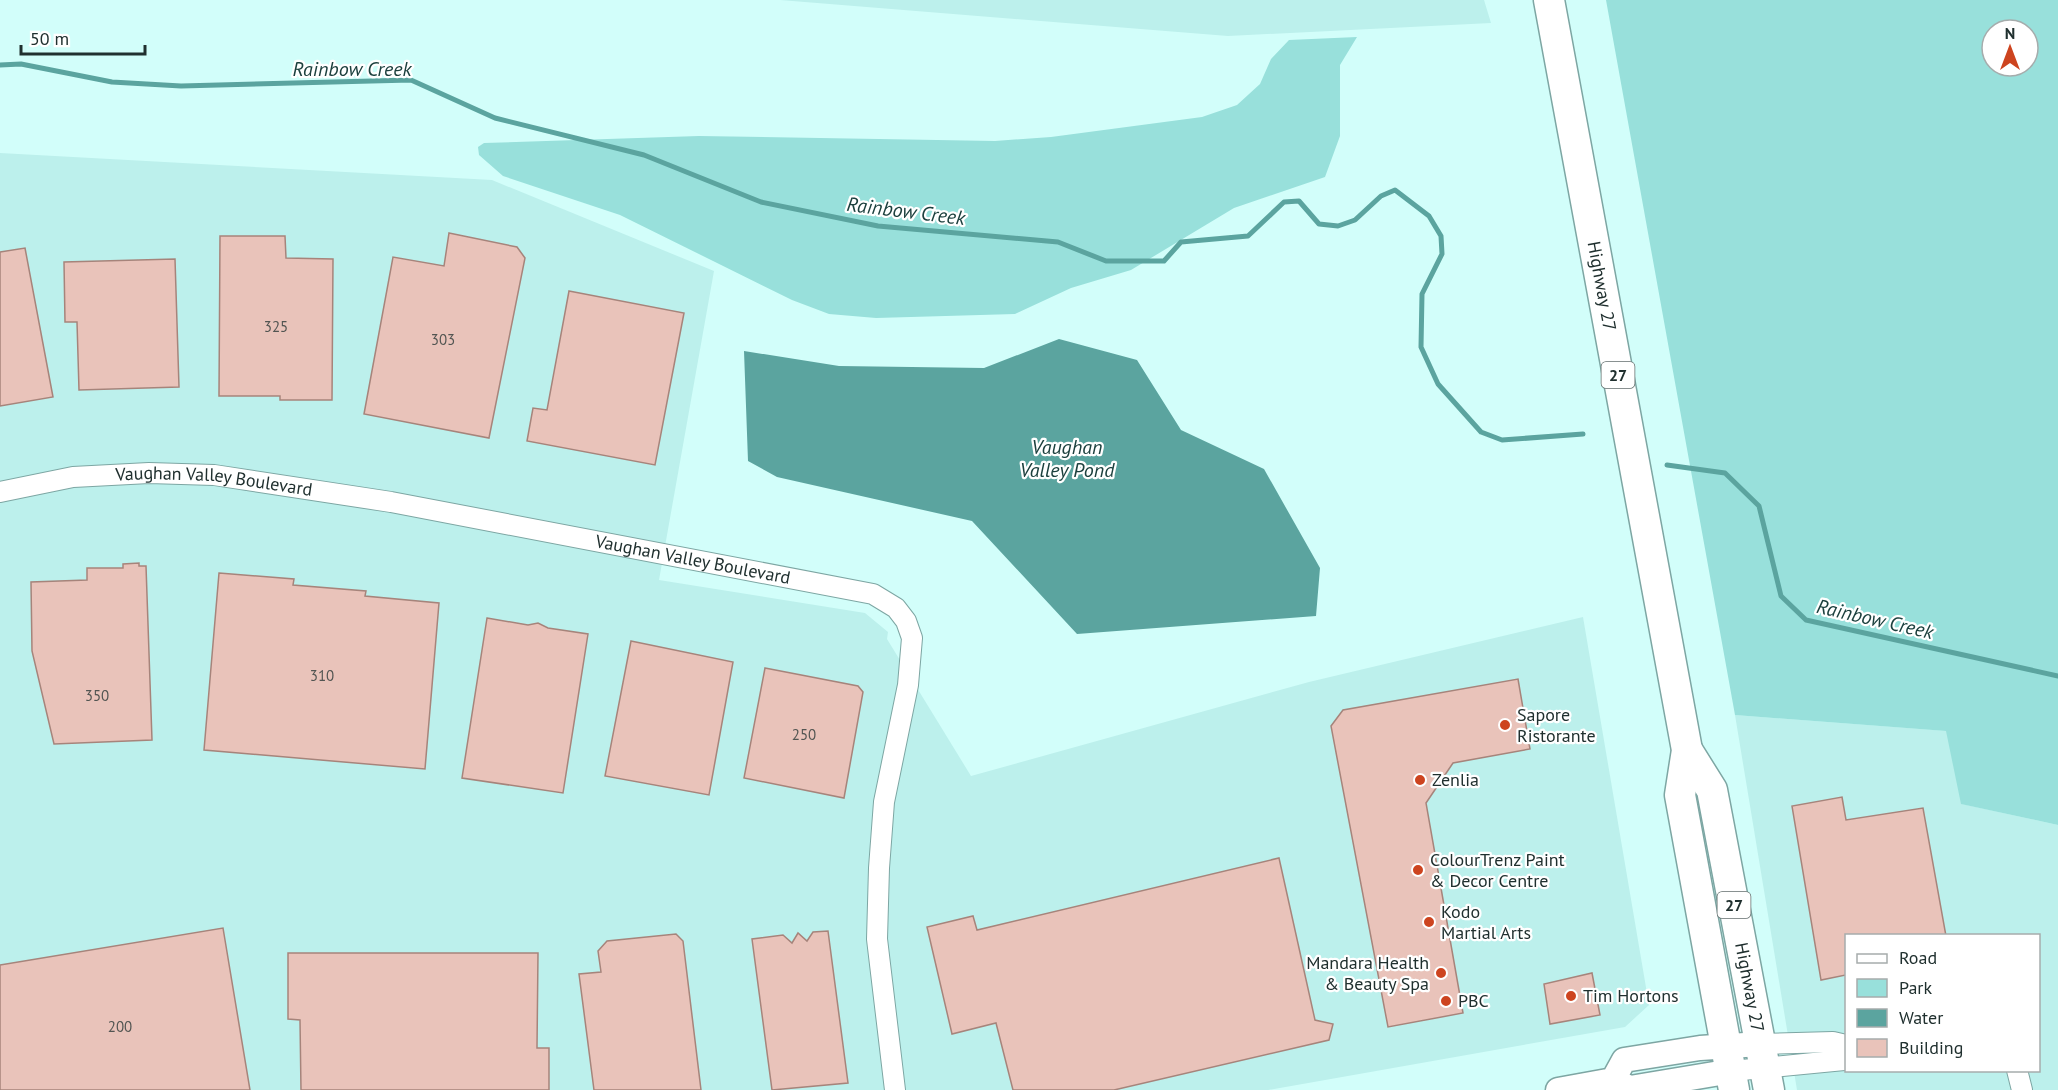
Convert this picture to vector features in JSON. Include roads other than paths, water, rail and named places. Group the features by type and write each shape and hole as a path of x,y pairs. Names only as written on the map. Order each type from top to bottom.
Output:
{"main road":[{"name":"Highway 27","path":"1549,0 1687,750 1680,795 1731,1069"},
{"name":"Highway 27","path":"1687,750 1713,790 1764,1067"}],"street":[{"name":"Vaughan Valley Boulevard","path":"0,492 73,477 149,473 214,475 391,502 862,591 873,594 896,608 906,621 912,638 908,685 884,802 876,939 895,1090"},
{"path":"1764,1067 1833,1042 1845,1045"},
{"path":"1558,1090 1613,1080 1624,1060 1700,1048 1731,1069 1845,1058"},
{"path":"2017,1072 2022,1090"}],"water":[{"name":"Vaughan Valley Pond","path":"1059,339 1137,360 1181,430 1264,469 1320,568 1316,616 1077,634 972,521 777,477 748,461 744,351 839,366 984,368"}],"waterway":[{"name":"Rainbow Creek","path":"0,65 21,64 112,82 181,86 411,80 495,118 644,155 761,202 878,226 1058,242 1106,261 1164,261 1181,242 1248,236 1284,202 1299,201 1319,224 1338,226 1355,220 1381,196 1395,190 1429,216 1441,236 1442,254 1422,294 1421,347 1438,384 1481,432 1502,440 1583,434"},
{"name":"Rainbow Creek","path":"1667,465 1725,473 1759,506 1781,596 1806,620 2058,676"}],"place":[{"name":"Sapore Ristorante","path":"1505,725"},
{"name":"Zenlia","path":"1420,780"},
{"name":"ColourTrenz Paint & Decor Centre","path":"1418,870"},
{"name":"Kodo Martial Arts","path":"1429,922"},
{"name":"Mandara Health & Beauty Spa","path":"1441,973"},
{"name":"Tim Hortons","path":"1571,996"},
{"name":"PBC","path":"1446,1001"}]}
